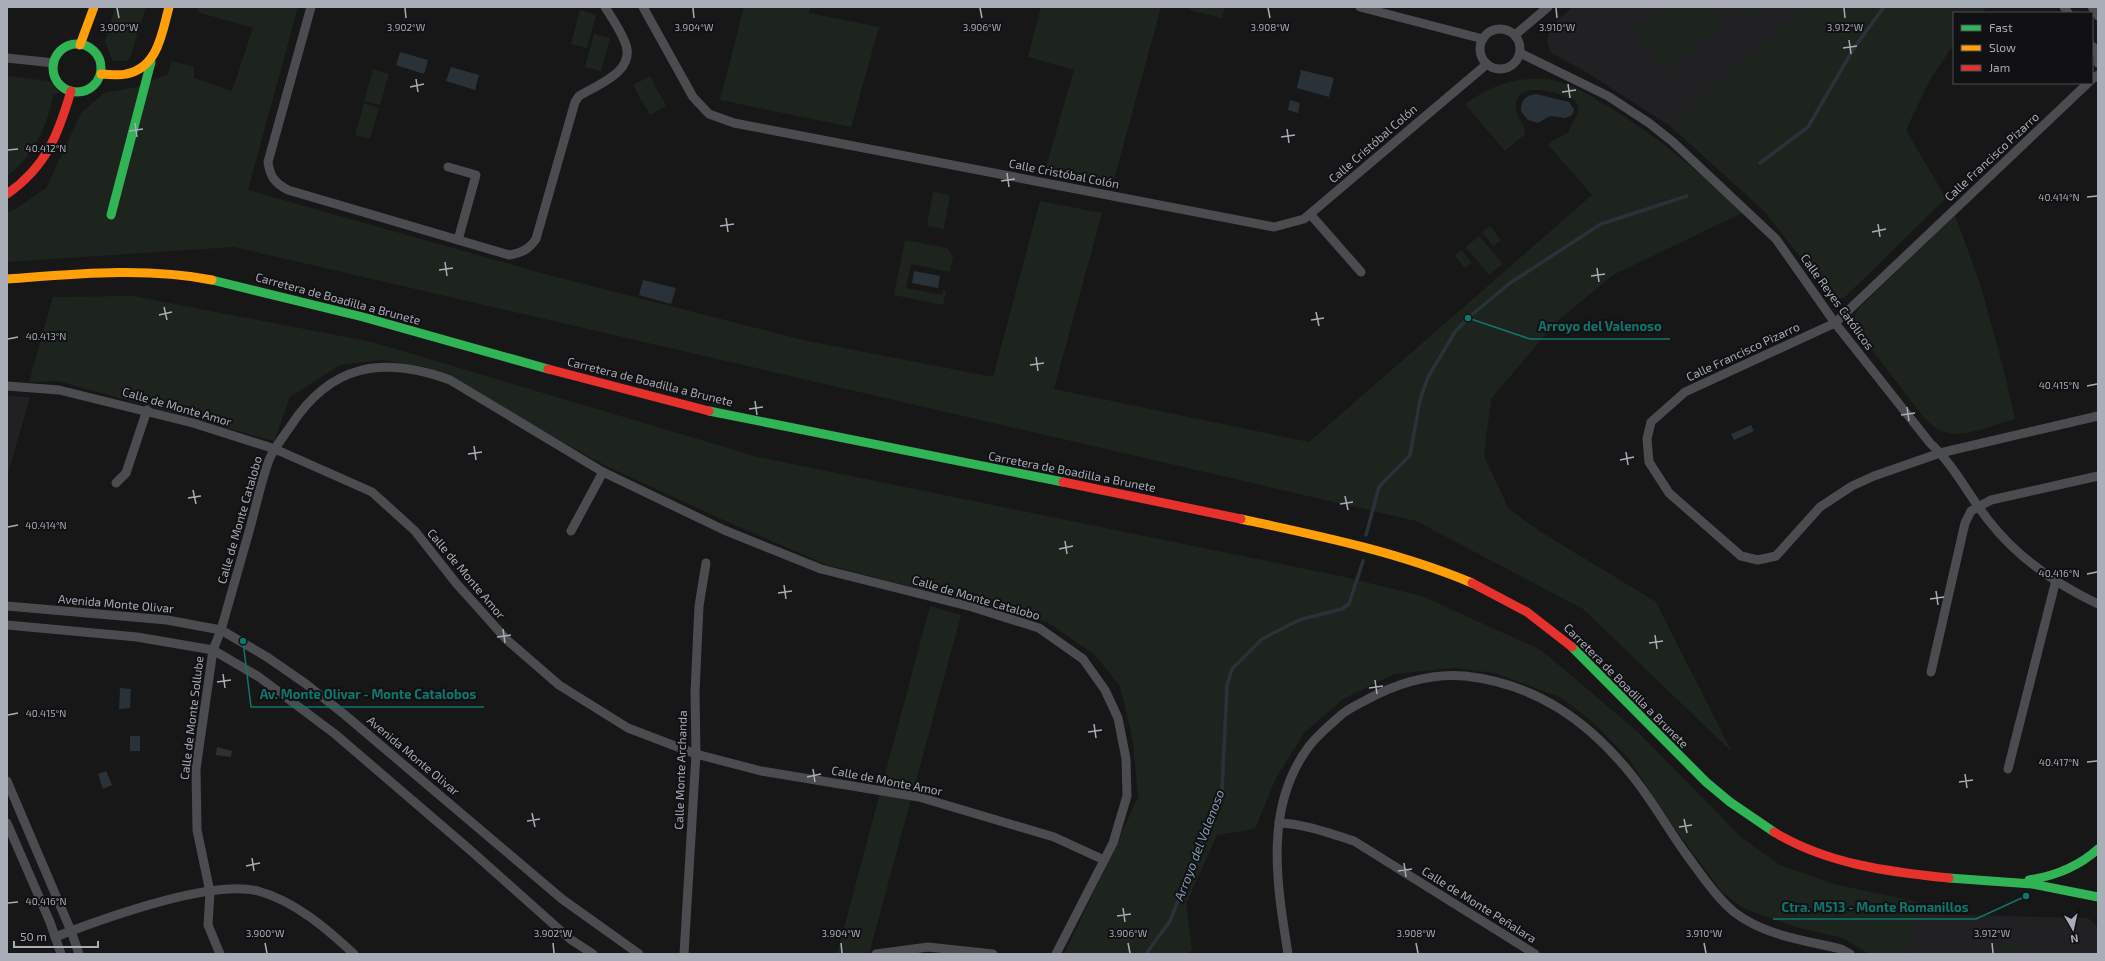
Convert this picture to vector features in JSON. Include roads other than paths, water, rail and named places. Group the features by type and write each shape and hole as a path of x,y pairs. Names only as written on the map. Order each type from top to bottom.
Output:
{"main road":[{"path":"80,45 94,7"},
{"path":"111,215 151,62 157,48 168,7"},
{"path":"73,45 80,45 86,46 97,55 100,61 101,74 92,87 86,90 71,91 64,88 56,77 54,64 61,52 73,45"},
{"path":"101,74 127,74 142,70 151,62"},
{"path":"7,194 32,175 45,159 55,141 71,91"},
{"name":"Carretera de Boadilla a Brunete","path":"7,280 105,273 154,274 193,277 237,285 342,310 658,399 739,418 1178,506 1349,543 1419,562 1481,588 1530,614 1561,636 1691,768 1736,805 1780,835 1818,852 1857,865 1886,872 1946,879 2014,882 2098,898"},
{"name":"Carretera de Boadilla a Brunete","path":"2014,882 2048,878 2068,870 2098,849"}],"street":[{"path":"311,7 268,162 270,175 278,185 288,190 509,255 519,253 530,248 536,238 575,102 579,96 619,73 626,62 627,50 625,41 605,7"},
{"name":"Calle Cristóbal Colón","path":"643,7 693,97 709,114 734,123 1274,226 1304,219 1488,64"},
{"path":"1360,7 1483,39"},
{"path":"1516,35 1548,7"},
{"path":"2092,7 2098,16"},
{"path":"1498,29 1510,31 1516,35 1520,47 1520,54 1513,64 1507,68 1493,67 1488,64 1481,52 1483,39 1492,30 1498,29"},
{"name":"Calle Reyes Católicos","path":"1520,54 1608,96 1673,142 1776,239 1835,323 1930,443 1940,453 1989,522 2008,543 2031,562 2056,580 2098,604"},
{"path":"2098,54 2098,63"},
{"path":"7,58 54,64"},
{"name":"Calle Francisco Pizarro","path":"2087,84 1835,323 1685,392 1651,422 1647,439 1649,462 1669,493 1741,556 1758,560 1776,556 1820,507 1852,486 1874,476 1940,453 2098,416"},
{"path":"448,167 476,175 458,240"},
{"path":"1310,214 1361,272"},
{"name":"Calle de Monte Catalobo","path":"213,650 221,630 269,460 300,411 319,392 344,375 369,367 397,367 423,371 450,380 604,472 724,530 822,569 951,601 1039,628 1083,659 1105,690 1118,718 1126,759 1127,796 1113,843 1056,954"},
{"name":"Calle de Monte Amor","path":"7,386 59,390 147,410 275,449 372,492 415,531 456,583 507,640 559,684 628,728 696,754 761,771 919,797 1054,837 1104,860"},
{"path":"116,483 126,474 147,410"},
{"path":"571,531 604,472"},
{"path":"1931,672 1965,523 1971,511 1991,500 2098,476"},
{"name":"Calle Monte Archanda","path":"684,954 696,754 695,692 698,614 706,563"},
{"path":"2008,769 2056,580"},
{"name":"Avenida Monte Olivar","path":"7,606 168,620 221,630 267,657 317,693 562,899 639,954"},
{"path":"7,625 137,636 213,650 259,677 335,734 469,849 570,939 593,954"},
{"name":"Calle de Monte Sollube","path":"213,650 196,769 197,830 210,892 208,925 220,954"},
{"path":"1288,954 1276,860 1279,823 1288,784 1308,747 1320,733 1347,710 1389,688 1410,680 1451,675 1492,680 1540,698 1567,713 1592,732 1635,779 1668,829 1712,889 1734,911 1763,929 1841,949 1850,954"},
{"path":"7,781 71,931 79,954"},
{"path":"7,823 61,954"},
{"name":"Calle de Monte Peñalara","path":"1279,823 1294,824 1324,831 1354,842 1535,954"},
{"path":"55,937 157,903 225,889 257,891 284,900 328,930 354,954"},
{"path":"876,954 928,947 992,954"}],"waterway":[{"name":"Arroyo del Valenoso","path":"1760,163 1808,127 1854,48 1884,7"},
{"name":"Arroyo del Valenoso","path":"1366,535 1379,487 1410,455 1420,400 1428,377 1455,332 1468,318 1510,283 1601,224 1687,196"},
{"name":"Arroyo del Valenoso","path":"1146,954 1170,921 1222,790 1227,685 1232,669 1262,639 1299,620 1342,609 1349,604 1363,561"}],"place":[{"name":"Arroyo del Valenoso","path":"1468,318"},
{"name":"Av. Monte Olivar - Monte Catalobos","path":"243,641"},
{"name":"Ctra. M513 - Monte Romanillos","path":"2026,896"}]}
